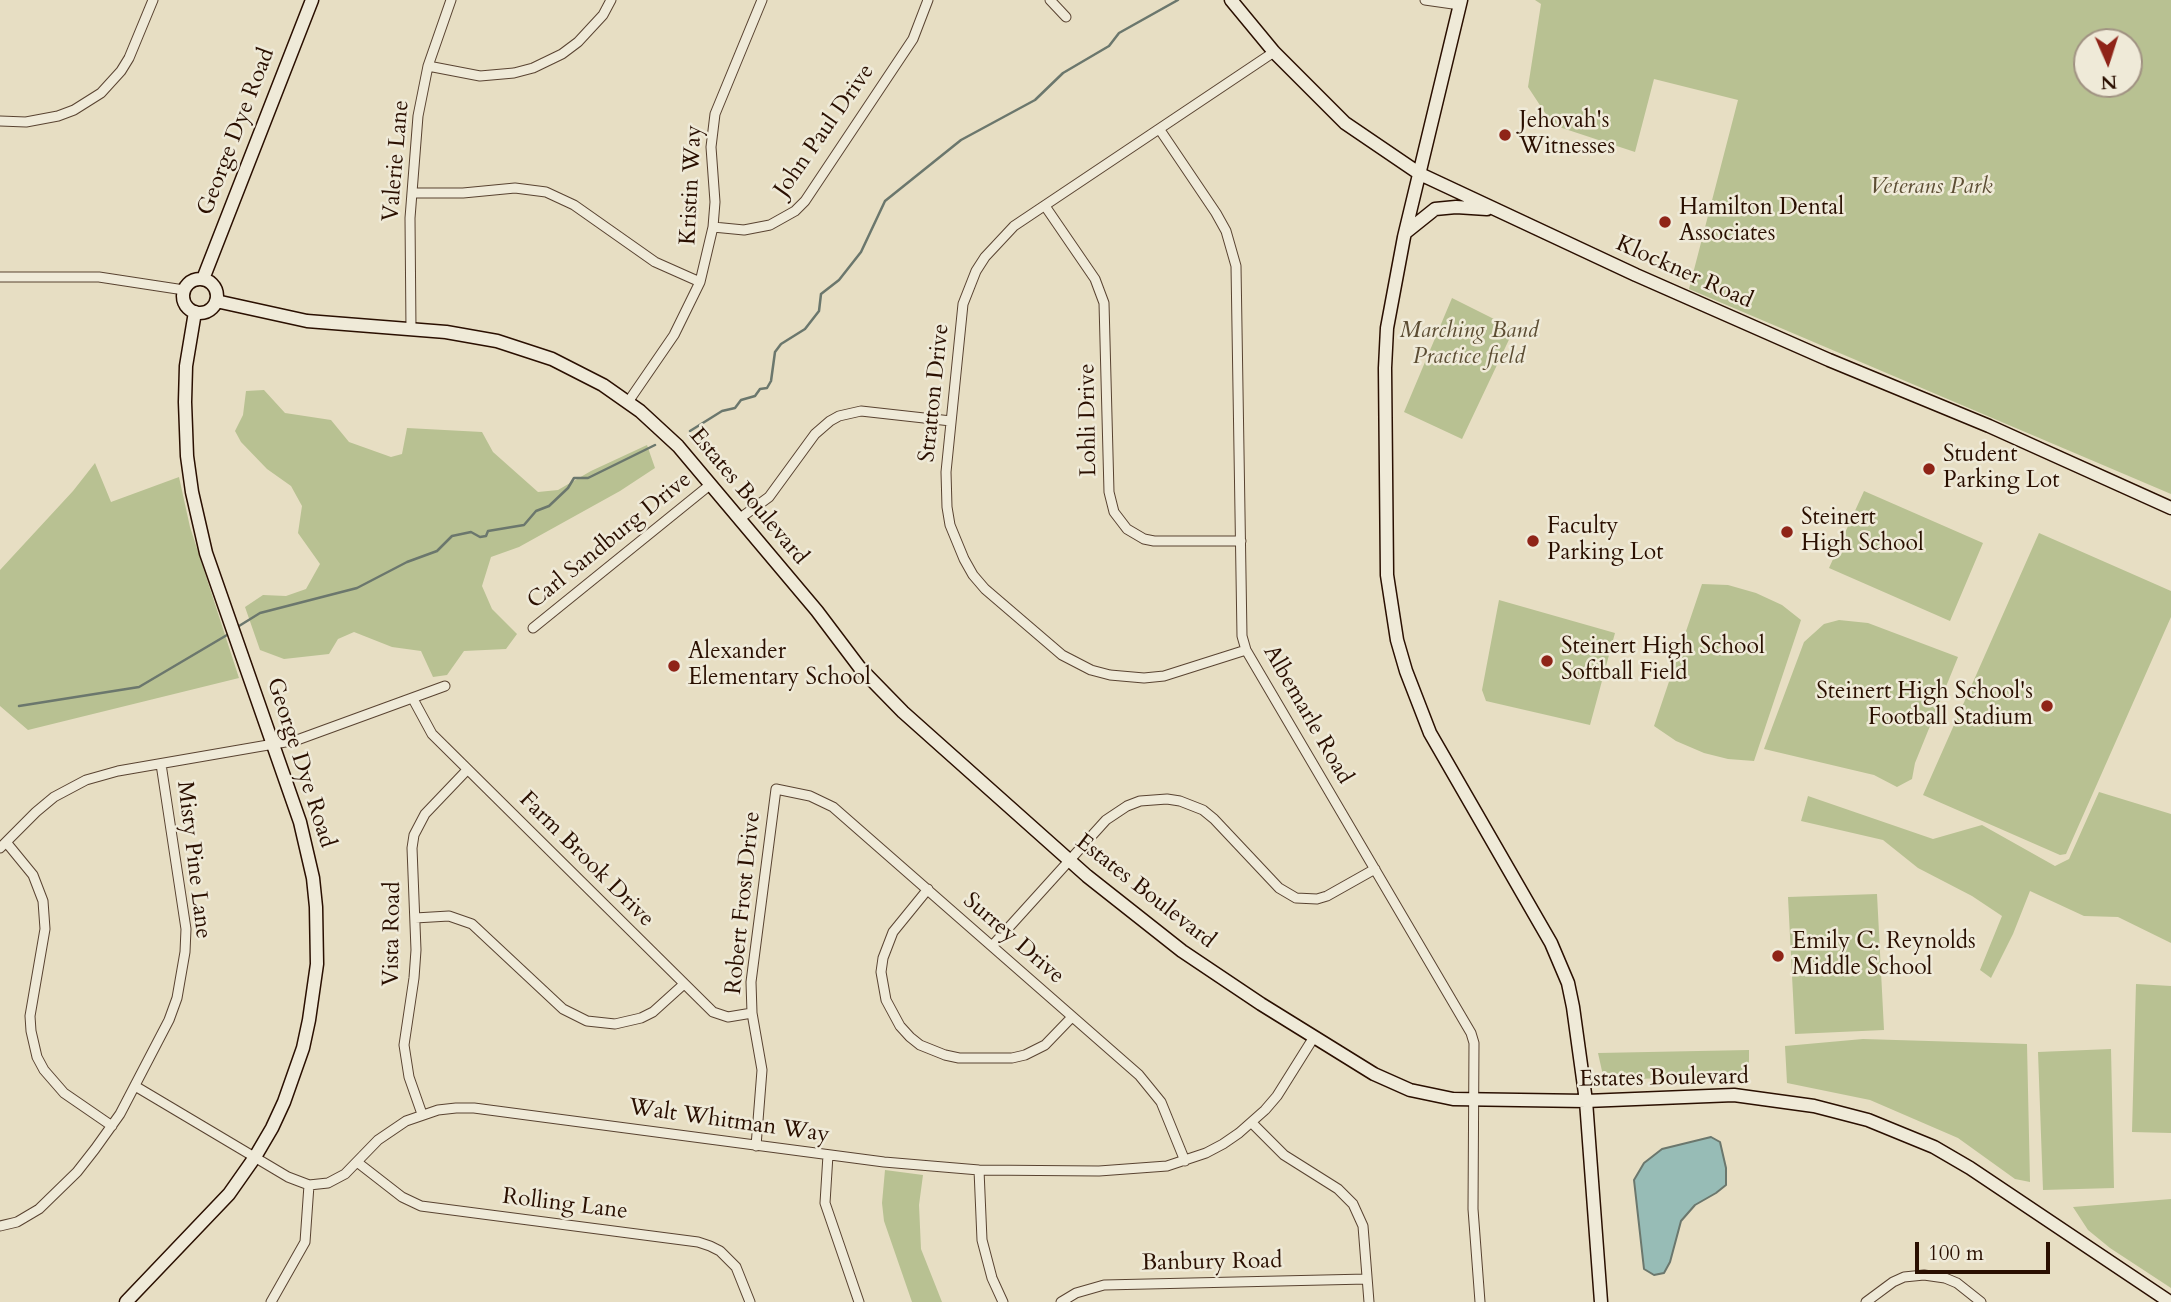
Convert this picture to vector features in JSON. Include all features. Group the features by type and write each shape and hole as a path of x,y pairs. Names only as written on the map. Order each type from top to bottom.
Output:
{"street":[{"path":"0,121 26,122 58,117 101,93 129,58 153,0"},
{"name":"George Dye Road","path":"203,279 312,0"},
{"name":"Valerie Lane","path":"411,330 412,193 418,116 428,66 451,0"},
{"path":"428,66 480,76 514,73 533,68 562,54 578,42 592,29 611,0"},
{"name":"Kristin Way","path":"628,402 674,335 700,282 713,227 715,202 711,147 715,114 762,0"},
{"name":"John Paul Drive","path":"713,227 744,230 770,225 795,211 805,201 906,49 920,25 928,0"},
{"path":"1051,0 1066,18"},
{"name":"Klockner Road","path":"1231,0 1274,52 1357,133 1420,174 1636,275 1829,360 1989,426 2171,508"},
{"path":"1425,0 1460,2 1405,233 1385,351 1385,542 1388,586 1406,671 1430,733 1560,961 1573,1007 1586,1101 1601,1302"},
{"name":"Stratton Drive","path":"1246,650 1164,676 1144,678 1110,675 1091,670 1053,649 985,589 973,575 956,542 945,488 963,304 980,264 996,242 1014,226 1274,52"},
{"name":"Albemarle Road","path":"1160,130 1216,213 1229,239 1236,265 1242,636 1246,650 1471,1033 1475,1051 1473,1209 1480,1302"},
{"path":"412,193 463,194 515,188 546,192 574,205 655,262 700,282"},
{"name":"Lohli Drive","path":"1045,206 1095,279 1104,303 1110,492 1114,512 1127,530 1144,539 1241,541"},
{"path":"1405,233 1435,209 1493,209"},
{"path":"0,277 99,277 184,290"},
{"path":"203,279 214,287 216,301 210,309 195,312 185,304 184,290 193,280 203,279"},
{"name":"Estates Boulevard","path":"216,301 307,321 471,335 528,349 575,369 628,402 678,446 881,690 1070,860 1182,951 1374,1074 1432,1096 1474,1101 1586,1101 1734,1096 1814,1106 1868,1120 1934,1147 1970,1168 2170,1302"},
{"name":"George Dye Road","path":"126,1302 210,1216 255,1157 294,1076 309,1020 317,964 316,906 308,850 297,810 206,553 192,492 187,456 185,402 186,366 195,312"},
{"path":"739,519 769,497 821,427 839,415 861,411 951,421"},
{"name":"Carl Sandburg Drive","path":"533,628 711,484"},
{"path":"112,1126 64,1093 48,1076 37,1057 30,1016 45,929 43,901 33,875 3,845 36,811 71,787 105,774 274,746 316,734 444,686"},
{"name":"Farm Brook Drive","path":"413,699 432,734 713,1012 720,1016 752,1013"},
{"name":"Misty Pine Lane","path":"0,1226 17,1222 39,1209 77,1172 112,1126 169,1020 182,975 185,952 184,910 161,764"},
{"name":"Vista Road","path":"422,1114 409,1077 404,1045 414,978 412,848 414,835 425,814 467,770"},
{"name":"Surrey Drive","path":"776,789 810,796 833,807 1151,1088 1169,1117 1185,1161"},
{"name":"Robert Frost Drive","path":"755,1146 762,1070 752,1013 751,982 776,789"},
{"path":"992,946 1116,812 1140,801 1167,799 1191,805 1214,819 1279,888 1296,898 1326,896 1375,869"},
{"path":"928,890 892,932 881,972 886,1000 896,1020 910,1037 932,1051 959,1058 1012,1058 1045,1045 1072,1017"},
{"path":"415,918 449,916 472,924 552,1000 587,1021 615,1024 641,1017 653,1012 684,984"},
{"name":"Walt Whitman Way","path":"309,1185 336,1180 390,1130 422,1114 447,1109 474,1108 828,1155 979,1170 1099,1171 1153,1168 1185,1161 1223,1144 1252,1123 1277,1096 1314,1037"},
{"path":"135,1086 288,1177 309,1185 305,1242 271,1302"},
{"path":"1252,1123 1283,1155 1338,1189 1353,1204 1363,1226 1369,1302"},
{"path":"828,1155 825,1203 859,1302"},
{"name":"Rolling Lane","path":"356,1162 402,1197 421,1206 698,1242 710,1246 736,1267 750,1302"},
{"path":"979,1170 982,1240 992,1278 1003,1302"},
{"path":"1866,1302 1893,1282 1924,1275 1957,1283 1982,1302"},
{"name":"Banbury Road","path":"1061,1302 1076,1293 1104,1285 1367,1279"}],"green space":[{"name":"Veterans Park","path":"1535,0 2171,0 2171,494 1689,289 1738,100 1654,79 1635,152 1553,125 1528,87 1541,4"},
{"name":"Marching Band Practice field","path":"1452,298 1514,329 1462,439 1404,412"},
{"path":"264,390 285,413 331,420 349,442 391,457 402,454 407,428 482,432 493,452 538,492 558,490 647,445 655,468 620,491 519,547 491,557 482,586 492,609 517,634 506,649 464,651 447,675 433,677 421,651 392,647 354,632 338,639 329,654 284,659 260,650 245,607 263,595 286,596 306,589 320,564 298,533 302,506 291,486 267,469 241,442 235,431 243,415 246,391"},
{"path":"95,463 111,502 179,477 190,527 239,678 28,730 0,706 0,570 73,491"},
{"path":"1864,491 1983,543 1950,621 1829,568"},
{"name":"Steinert High School's Football Stadium","path":"2039,533 2171,591 2171,617 2066,854 2060,855 1923,795"},
{"path":"1702,584 1728,585 1756,593 1782,605 1801,620 1754,761 1728,759 1704,753 1676,741 1654,726"},
{"name":"Steinert High School Softball Field","path":"1499,600 1615,633 1590,725 1486,701 1482,690"},
{"path":"1839,620 1868,623 1958,657 1915,763 1912,779 1897,787 1874,775 1764,749 1804,642 1824,624"},
{"path":"2099,792 2171,814 2171,943 2118,917 2084,916 2030,891 1991,978 1980,970 2002,916 1972,896 1918,868 1883,840 1801,821 1808,796 1933,839 1982,825 2055,866 2069,859"},
{"path":"1877,894 1884,1030 1795,1034 1788,897"},
{"path":"2136,984 2171,986 2171,1133 2132,1132"},
{"path":"1863,1039 2027,1044 2030,1182 2015,1179 1958,1138 1870,1100 1787,1083 1785,1046"},
{"path":"2111,1049 2114,1188 2043,1190 2038,1052"},
{"path":"1749,1050 1749,1067 1729,1076 1604,1080 1598,1053"},
{"path":"885,1170 923,1175 919,1205 921,1249 942,1302 912,1302 884,1221 882,1203"},
{"path":"2171,1199 2171,1288 2110,1248 2088,1230 2073,1207"}],"water":[{"path":"1711,1137 1720,1142 1726,1168 1726,1185 1695,1205 1681,1221 1670,1262 1664,1273 1654,1275 1644,1269 1634,1180 1644,1163 1662,1149"}],"waterway":[{"path":"690,431 722,411 735,408 741,400 755,396 760,389 767,388 771,381 775,352 781,344 805,329 819,311 821,294 839,280 861,252 885,201 961,140 1035,100 1063,73 1109,46 1119,33 1178,0"},
{"path":"239,626 260,613 357,588 407,562 437,551 452,536 471,532 480,537 486,536 488,531 524,525 536,511 549,506 568,488 574,478 588,478 655,445"},
{"path":"19,706 139,687 227,635"}],"place":[{"name":"Jehovah's Witnesses","path":"1505,135"},
{"name":"Hamilton Dental Associates","path":"1665,222"},
{"name":"Student Parking Lot","path":"1929,469"},
{"name":"Steinert High School","path":"1787,532"},
{"name":"Faculty Parking Lot","path":"1533,541"},
{"name":"Steinert High School Softball Field","path":"1547,661"},
{"name":"Alexander Elementary School","path":"674,666"},
{"name":"Steinert High School's Football Stadium","path":"2047,706"},
{"name":"Emily C. Reynolds Middle School","path":"1778,956"}]}
